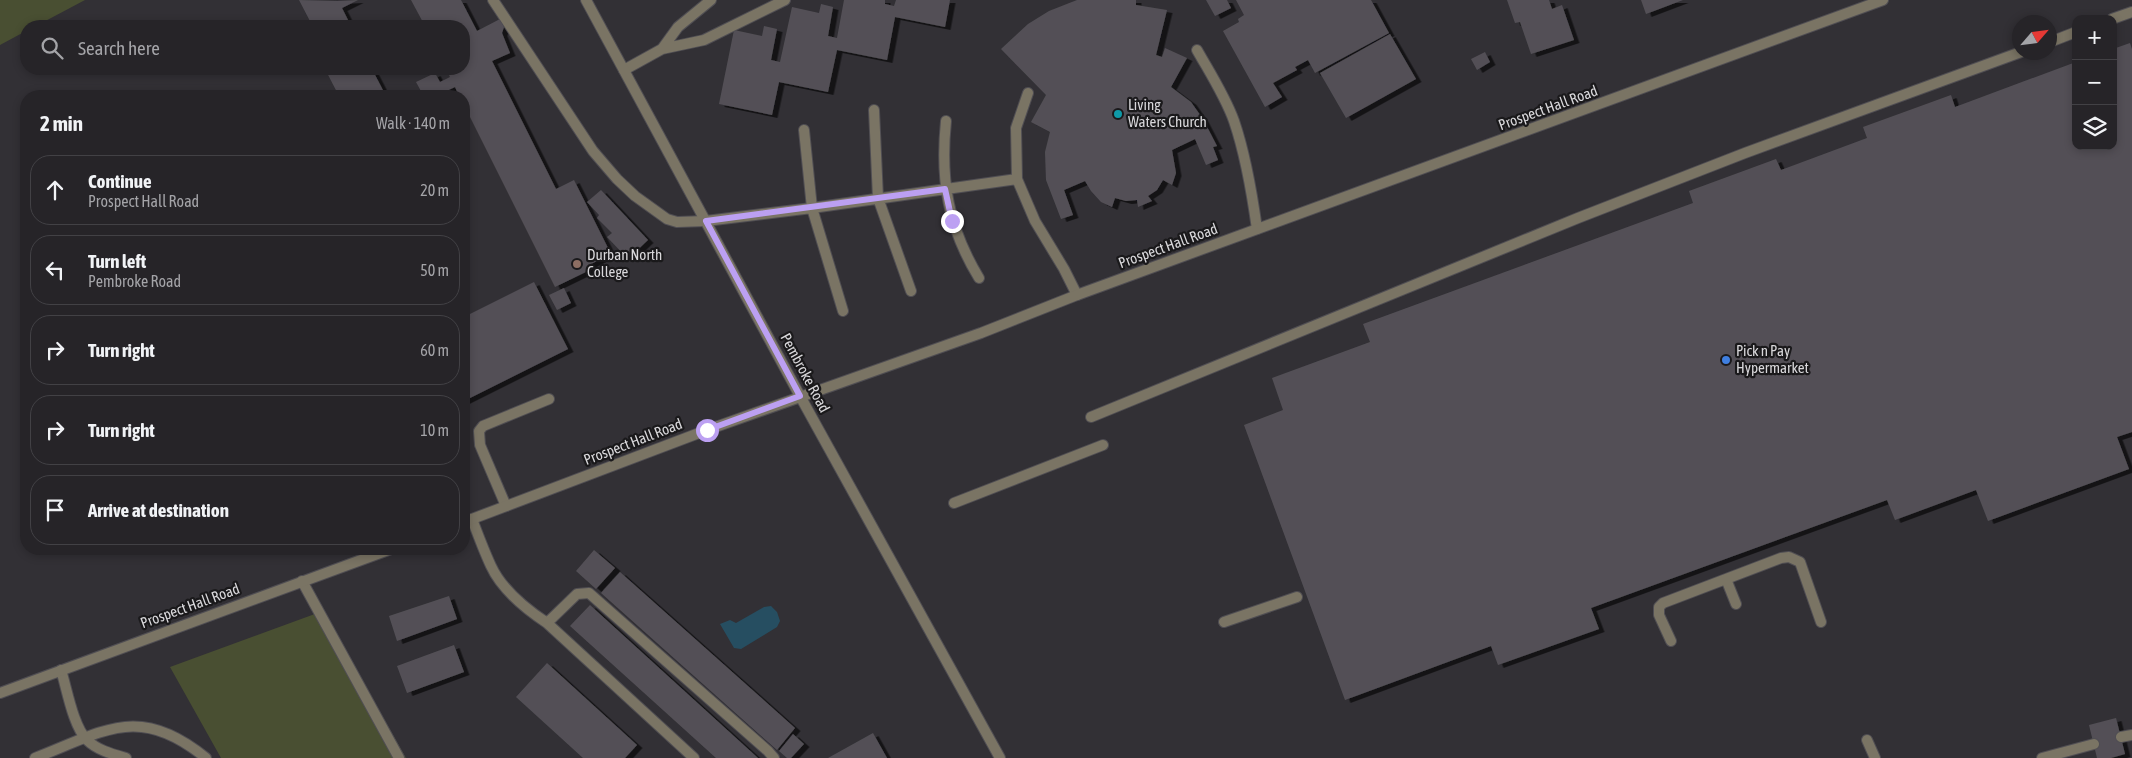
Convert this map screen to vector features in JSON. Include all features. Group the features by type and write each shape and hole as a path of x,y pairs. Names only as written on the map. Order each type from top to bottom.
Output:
{"street":[{"path":"493,0 588,143 617,179 635,196 666,219 677,222 706,221 1017,179"},
{"name":"Pembroke Road","path":"586,0 800,396 1000,758"},
{"path":"662,49 678,27 712,0"},
{"path":"624,70 662,49 704,40 785,0"},
{"name":"Prospect Hall Road","path":"470,520 800,396 981,333 1077,295 1883,0"},
{"path":"2117,17 2132,12"},
{"path":"2057,39 2072,34"},
{"path":"1197,50 1218,87 1234,121 1252,194 1257,230"},
{"path":"1092,417 1578,218 1745,153 2012,55"},
{"path":"1028,93 1016,128 1017,179 1035,221 1064,269 1077,295"},
{"path":"874,110 878,198 911,291"},
{"path":"946,121 943,152 945,189 952,221 965,256 979,278"},
{"path":"804,130 812,208 843,311"},
{"path":"506,506 480,445 479,431 483,426 548,399"},
{"path":"954,503 1103,445"},
{"path":"470,525 491,568 527,609 547,623 694,758"},
{"name":"Prospect Hall Road","path":"0,693 374,555"},
{"path":"1670,641 1659,615 1659,608 1663,602 1781,558 1789,557 1800,562 1821,622"},
{"path":"1726,579 1736,604"},
{"path":"302,581 399,758"},
{"path":"547,623 577,594 589,593 774,758"},
{"path":"1224,622 1297,597"},
{"path":"61,670 77,724 86,739 106,752 126,758"},
{"path":"35,758 118,727 135,725 156,728 206,758"},
{"path":"2121,737 2132,735"},
{"path":"1867,740 1875,758"},
{"path":"2042,758 2094,744"}],"green space":[{"path":"0,0 85,0 47,20 20,20 20,34 0,45"},
{"path":"323,611 406,758 221,758 170,667"}],"water":[{"path":"771,606 777,612 780,621 777,627 741,649 734,648 720,624 730,620 736,623 764,607"}],"building":[{"path":"299,0 358,0 342,8 348,20 309,20"},
{"path":"411,0 461,0 477,31 500,19 504,27 502,33 510,53 492,61 556,189 574,180 611,254 591,264 594,268 555,287 470,117 470,90 456,90 455,87 449,90 420,90 416,82 431,75 436,75 440,82 450,77 449,75 470,75 470,20 422,20"},
{"path":"844,0 885,0 885,4 894,6 896,0 950,0 945,27 895,17 887,60 837,50 828,92 779,82 772,115 719,104 734,30 762,36 764,26 777,29 771,60 780,62 792,7 819,13 821,4 833,7 828,36 837,38"},
{"name":"Living Waters Church","path":"1077,0 1136,0 1136,5 1167,10 1156,55 1162,57 1165,48 1187,58 1171,87 1191,102 1203,119 1217,146 1213,147 1218,160 1206,165 1195,139 1172,150 1176,173 1172,185 1163,180 1157,190 1148,196 1152,201 1138,207 1137,200 1126,201 1115,198 1112,207 1101,202 1085,181 1064,190 1073,215 1061,219 1046,180 1045,152 1050,132 1031,122 1046,95 1001,49 1028,24 1049,11"},
{"path":"1206,0 1227,0 1231,8 1215,16"},
{"path":"1236,0 1371,0 1389,33 1315,73 1308,60 1295,67 1297,70 1273,83 1282,97 1265,107 1223,31 1239,22 1238,19 1244,15"},
{"path":"1507,0 1549,0 1552,9 1562,5 1574,40 1531,54 1520,22 1515,23"},
{"path":"1641,0 1683,0 1646,14"},
{"path":"1390,34 1416,79 1346,118 1320,73"},
{"name":"Pick n Pay Hypermarket","path":"2130,43 2132,49 2132,432 2117,437 2129,469 1988,521 1976,490 1895,520 1887,500 1591,608 1599,629 1498,665 1491,646 1345,700 1244,425 1283,410 1272,378 1370,342 1363,324 1693,203 1689,191 1776,159 1781,170 1867,138 1863,127 1951,95 1955,107 2072,63 2072,150 2117,150 2117,48"},
{"path":"1485,52 1490,62 1477,70 1471,59"},
{"path":"328,75 375,75 383,90 336,90"},
{"path":"601,190 648,240 628,259 607,237 612,233 597,218 599,215 587,202"},
{"path":"534,282 568,349 470,398 470,314"},
{"path":"564,288 571,303 557,310 549,295"},
{"path":"594,550 615,568 596,589 576,571"},
{"path":"620,572 795,728 777,750 601,593"},
{"path":"449,596 457,619 397,641 389,616"},
{"path":"590,605 758,758 716,758 570,626"},
{"path":"454,645 464,672 407,693 397,666"},
{"path":"547,663 637,745 625,758 583,758 516,697"},
{"path":"2116,718 2125,754 2111,758 2097,758 2089,725"},
{"path":"873,733 887,758 828,758"},
{"path":"793,734 804,744 791,758 787,758 779,751"}],"place":[{"name":"Living Waters Church","path":"1118,114"},
{"name":"Durban North College","path":"577,264"},
{"name":"Pick n Pay Hypermarket","path":"1726,360"}],"route":[{"path":"707,430 800,396 706,221 945,189 952,221"}]}
